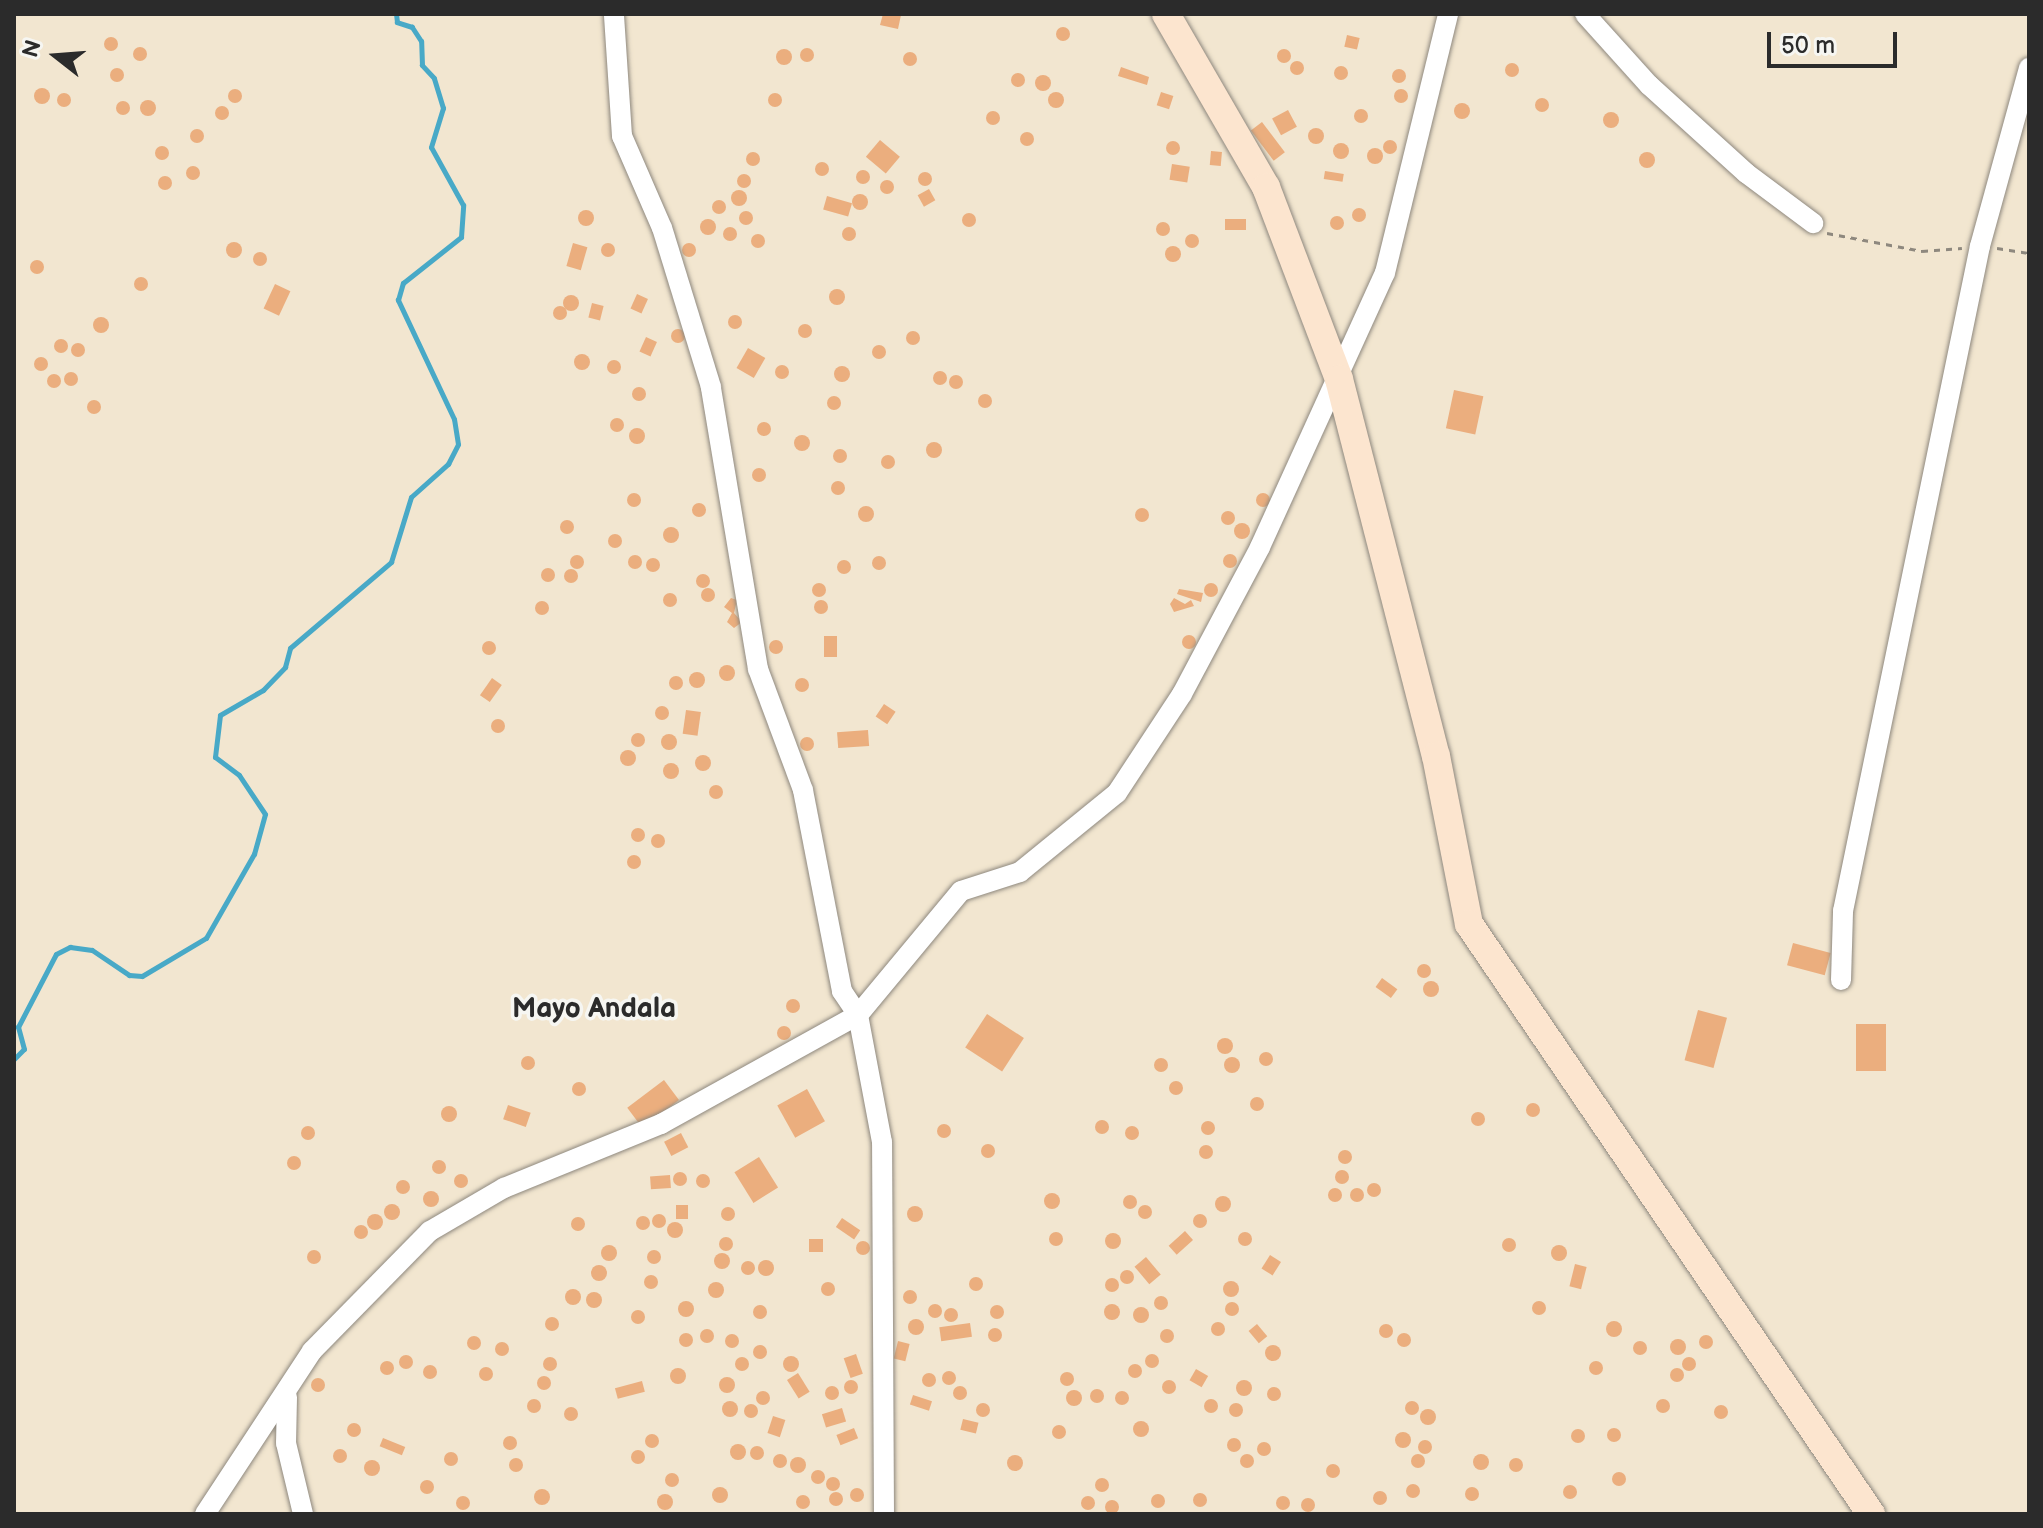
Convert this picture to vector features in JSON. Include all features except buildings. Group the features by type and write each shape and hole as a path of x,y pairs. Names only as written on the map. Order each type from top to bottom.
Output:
{"street":[{"path":"614,14 622,136 662,228 711,387 758,669 803,790 842,991 858,1015 882,1142 884,1514"},
{"path":"1166,14 1266,187 1339,379 1436,756 1469,924 1871,1514"},
{"path":"205,1514 287,1397 312,1351 430,1231 504,1188 661,1124 858,1015 961,891 1020,872 1117,793 1189,680 1260,547 1385,273 1448,14"},
{"path":"1585,14 1649,85 1746,173 1813,223"},
{"path":"1841,980 1843,911 1980,246 2029,68"},
{"path":"287,1397 286,1443 303,1514"}],"path":[{"path":"1813,223 1815,230 1892,248 1922,251 1980,246 2029,253"}],"waterway":[{"path":"14,1059 24,1049 18,1027 56,954 70,947 92,950 129,975 142,976 206,938 254,854 265,814 239,775 215,757 220,715 263,690 285,667 290,648 391,562 411,497 448,464 458,444 454,419 398,300 403,283 461,237 463,205 431,147 443,108 434,78 422,65 421,41 412,27 397,22 396,14"}],"district":[{"name":"Mayo Andala","path":"594,1009"}]}
